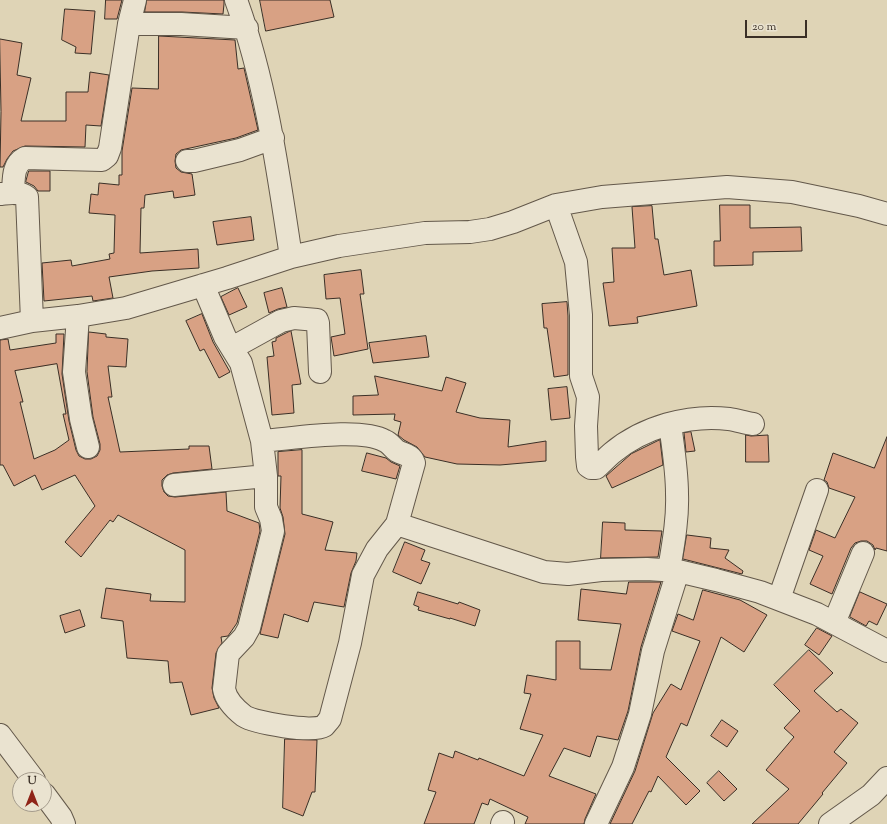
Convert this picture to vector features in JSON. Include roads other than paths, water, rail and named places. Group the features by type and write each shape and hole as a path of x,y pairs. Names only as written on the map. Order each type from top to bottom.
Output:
{"street":[{"path":"32,321 27,197 22,194 6,194 18,162 25,158 102,160 107,156 110,148 129,24 135,0"},
{"path":"236,0 247,28 273,138 291,257"},
{"path":"129,24 181,24 247,28"},
{"path":"187,161 240,150 273,138"},
{"path":"0,328 32,321 78,316 126,308 291,257 339,246 425,233 470,232 490,229 514,222 556,205 602,197 727,187 792,192 859,206 887,214"},
{"path":"556,205 576,262 581,315 581,376 588,396 586,434 588,466 591,468 596,468 612,453 632,439 655,428 679,421 704,418 729,419 753,424"},
{"path":"203,285 225,337 242,363 262,441 266,476 266,507 271,519 273,531 249,628 244,637 228,654 224,689 225,694 229,702 245,716 268,724 314,729 324,726 330,719 350,643 364,576 377,549 397,524 414,463 412,458 397,451 386,441 374,437 338,434 262,441"},
{"path":"78,316 74,372 81,419 88,447"},
{"path":"232,348 281,321 294,318 317,320 320,372"},
{"path":"596,824 623,767 638,722 653,651 673,570 678,494 670,424"},
{"path":"174,485 266,476"},
{"path":"779,599 817,490"},
{"path":"397,524 544,572 568,574 601,570 673,570 716,580 760,592 817,614 887,651"},
{"path":"834,623 863,552"},
{"path":"0,735 28,772"},
{"path":"830,824 871,795 887,778"},
{"path":"52,805 64,824"}]}
